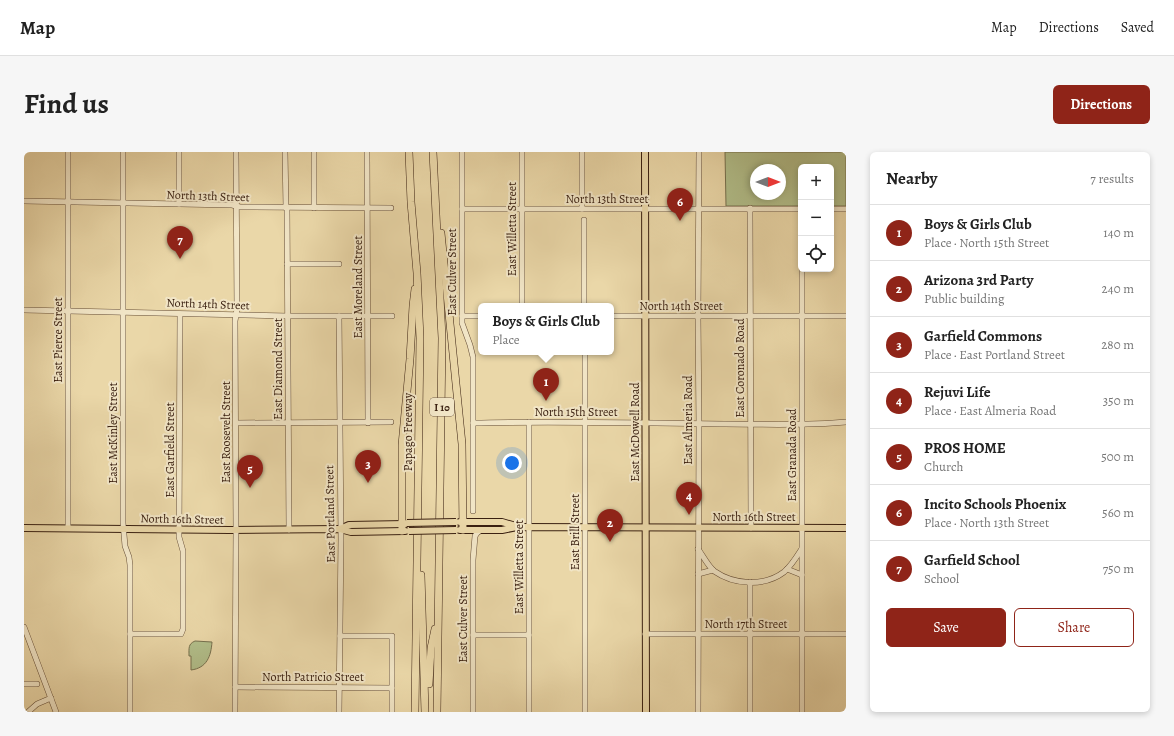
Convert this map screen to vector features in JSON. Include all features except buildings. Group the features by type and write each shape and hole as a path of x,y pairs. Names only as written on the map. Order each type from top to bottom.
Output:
{"highway":[{"name":"Papago Freeway","path":"410,152 411,202 417,273 420,338 415,712"},
{"name":"I 10","path":"433,152 442,338 437,712"},
{"path":"435,202 445,264 452,359 462,444 460,526"},
{"path":"405,527 403,435 410,359 412,306 417,273"},
{"path":"418,549 421,575 425,712"},
{"path":"428,712 431,648 438,613"},
{"path":"437,692 440,712"},
{"path":"412,712 416,700"}],"main road":[{"name":"East McDowell Road","path":"645,152 646,712"},
{"name":"North 16th Street","path":"24,528 289,530 340,529 349,525 405,527 460,526 502,522 517,526 846,528"},
{"name":"North 16th Street","path":"460,526 481,530 502,530 517,526"}],"street":[{"name":"East Pierce Street","path":"68,152 68,528"},
{"name":"East McKinley Street","path":"123,152 124,529 125,546 130,565 130,712"},
{"path":"179,152 180,204"},
{"name":"East Roosevelt Street","path":"235,712 236,152"},
{"name":"East Diamond Street","path":"285,152 287,208 289,530"},
{"path":"314,152 314,208"},
{"name":"East Moreland Street","path":"367,152 368,422"},
{"name":"East Culver Street","path":"462,152 462,316 464,329 472,352 473,511"},
{"name":"East Willetta Street","path":"522,152 522,303"},
{"path":"582,152 582,209"},
{"name":"East Almeria Road","path":"698,712 699,152"},
{"name":"North 13th Street","path":"24,201 232,205 287,208 391,208"},
{"name":"East Coronado Road","path":"750,208 751,528"},
{"name":"North 13th Street","path":"462,209 798,209"},
{"path":"834,209 846,209"},
{"path":"584,220 584,303"},
{"path":"287,264 339,264"},
{"name":"East Granada Road","path":"802,272 802,712"},
{"name":"North 14th Street","path":"24,310 288,316 392,316"},
{"name":"East Garfield Street","path":"130,634 181,634 183,629 183,551 179,537 180,314"},
{"name":"East Portland Street","path":"339,316 339,712"},
{"path":"462,316 478,316"},
{"name":"North 14th Street","path":"614,316 846,316"},
{"name":"East Brill Street","path":"584,355 585,712"},
{"path":"236,423 391,422"},
{"name":"East Willetta Street","path":"529,422 529,712"},
{"name":"North 15th Street","path":"473,423 646,422 699,424 802,424 846,422"},
{"name":"East Culver Street","path":"473,712 473,560 475,539 477,533 481,530"},
{"path":"698,549 713,570 732,580 750,582 773,578 787,568 802,549"},
{"path":"787,568 802,575"},
{"path":"698,574 713,570"},
{"path":"750,582 750,712"},
{"path":"24,629 56,712"},
{"name":"North 17th Street","path":"645,634 846,634"},
{"path":"473,635 529,635"},
{"path":"340,636 392,636 392,712"},
{"path":"24,684 37,684"},
{"name":"North Patricio Street","path":"235,687 392,688"},
{"path":"28,712 37,704 51,698"}],"green space":[{"path":"725,152 846,152 846,206 834,206 834,164 798,164 798,206 726,206"},
{"path":"195,641 212,642 209,656 204,664 201,667 191,670 191,656 189,656 189,649 191,643"}],"place":[{"name":"Incito Schools Phoenix","path":"680,221"},
{"name":"Garfield School","path":"180,259"},
{"name":"Boys & Girls Club","path":"546,401"},
{"name":"Garfield Commons","path":"368,483"},
{"name":"PROS HOME","path":"250,488"},
{"name":"Rejuvi Life","path":"689,515"},
{"name":"Arizona 3rd Party","path":"610,542"}]}
